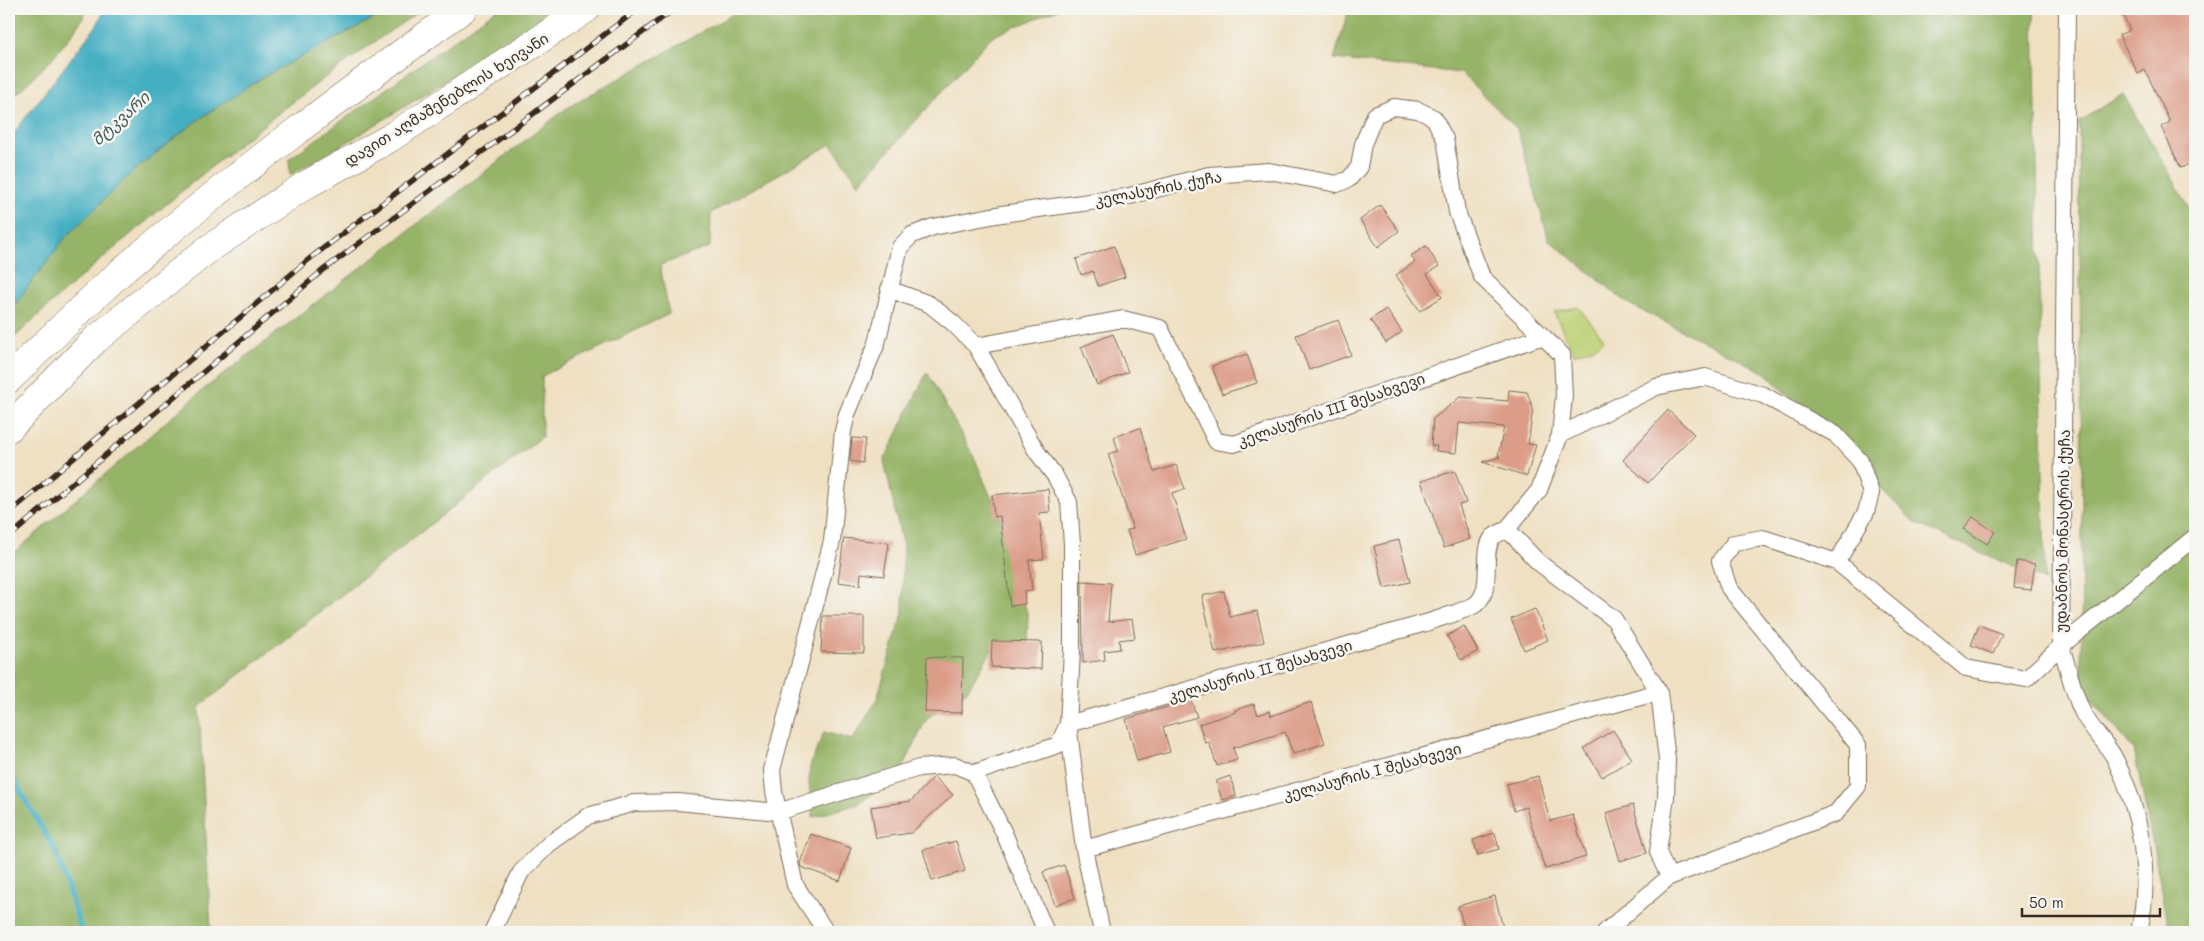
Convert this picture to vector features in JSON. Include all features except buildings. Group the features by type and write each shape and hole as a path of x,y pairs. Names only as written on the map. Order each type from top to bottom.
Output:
{"highway":[{"path":"9,379 121,273 290,135 463,9"},
{"name":"დავით აღმაშენებლის ხეივანი","path":"9,428 95,340 207,250 304,186 390,138 586,9"}],"street":[{"name":"უდაბნოს მონასტრის ქუჩა","path":"1605,932 1669,877 1836,813 1858,786 1858,745 1729,588 1720,561 1734,543 1763,538 1837,562 1966,668 2026,679 2061,646 2067,9"},
{"name":"კელასურის ქუჩა","path":"889,289 900,247 912,235 933,227 1002,214 1126,196 1209,175 1269,171 1337,184 1349,179 1359,167 1363,144 1375,115 1394,107 1418,110 1434,118 1445,139 1457,212 1482,277 1562,354 1564,396 1560,435 1539,490 1507,529"},
{"path":"826,932 795,885 778,812 772,770 832,540 845,422 877,343 884,320 889,289 929,304 953,323 976,346 1037,452 1055,476 1069,502 1072,544 1072,650 1068,724 1084,849 1102,932"},
{"name":"კელასურის III შესახვევი","path":"976,346 1123,319 1160,328 1216,441 1234,444 1543,336"},
{"path":"1560,435 1656,387 1705,377 1763,395 1835,434 1860,461 1871,493 1866,512 1837,562"},
{"path":"1507,529 1538,562 1614,619 1659,692 1667,760 1666,797 1658,852 1669,877"},
{"name":"კელასურის II შესახვევი","path":"1068,724 1429,622 1476,604 1482,596 1488,572 1488,548 1494,537 1507,529"},
{"path":"2138,932 2143,914 2144,865 2134,806 2114,757 2084,714 2061,646 2195,537"},
{"name":"კელასურის I შესახვევი","path":"1084,849 1659,692"},
{"path":"492,932 520,872 549,844 588,816 634,803 669,803 778,812 919,768 955,766 974,773 1058,745 1068,724"},
{"path":"974,773 1004,833 1046,932"}],"green space":[{"path":"9,9 88,9 63,46 9,100"},
{"path":"391,9 423,9 286,107 220,159 81,277 9,343 9,312 65,238 131,173 196,121 263,77"},
{"path":"497,9 555,9 424,95 290,175 289,159"},
{"path":"742,9 1058,9 991,37 859,184 831,144 711,213 710,247 660,265 669,314 542,376 542,437 199,707 211,932 9,932 9,557 203,390 567,108"},
{"path":"1349,9 2034,9 2045,581 1915,523 1764,372 1629,304 1549,240 1517,129 1461,73 1334,59"},
{"path":"2123,94 2195,217 2195,932 2170,932 2134,750 2081,687 2082,508 2079,122"},
{"path":"1578,307 1604,339 1597,346 1574,354 1554,312"},
{"path":"927,372 975,459 1007,536 1028,617 1027,646 995,645 967,691 927,718 900,774 858,804 813,817 809,783 810,766 824,732 852,740 876,702 903,613 903,547 884,461"}],"water":[{"name":"მტკვარი","path":"105,9 391,9 263,77 196,121 131,173 65,238 9,312 9,139 97,25"}],"waterway":[{"path":"9,772 56,852 82,932"}],"railway":[{"path":"9,513 308,260 638,9"},
{"path":"9,537 322,271 674,9"}]}
